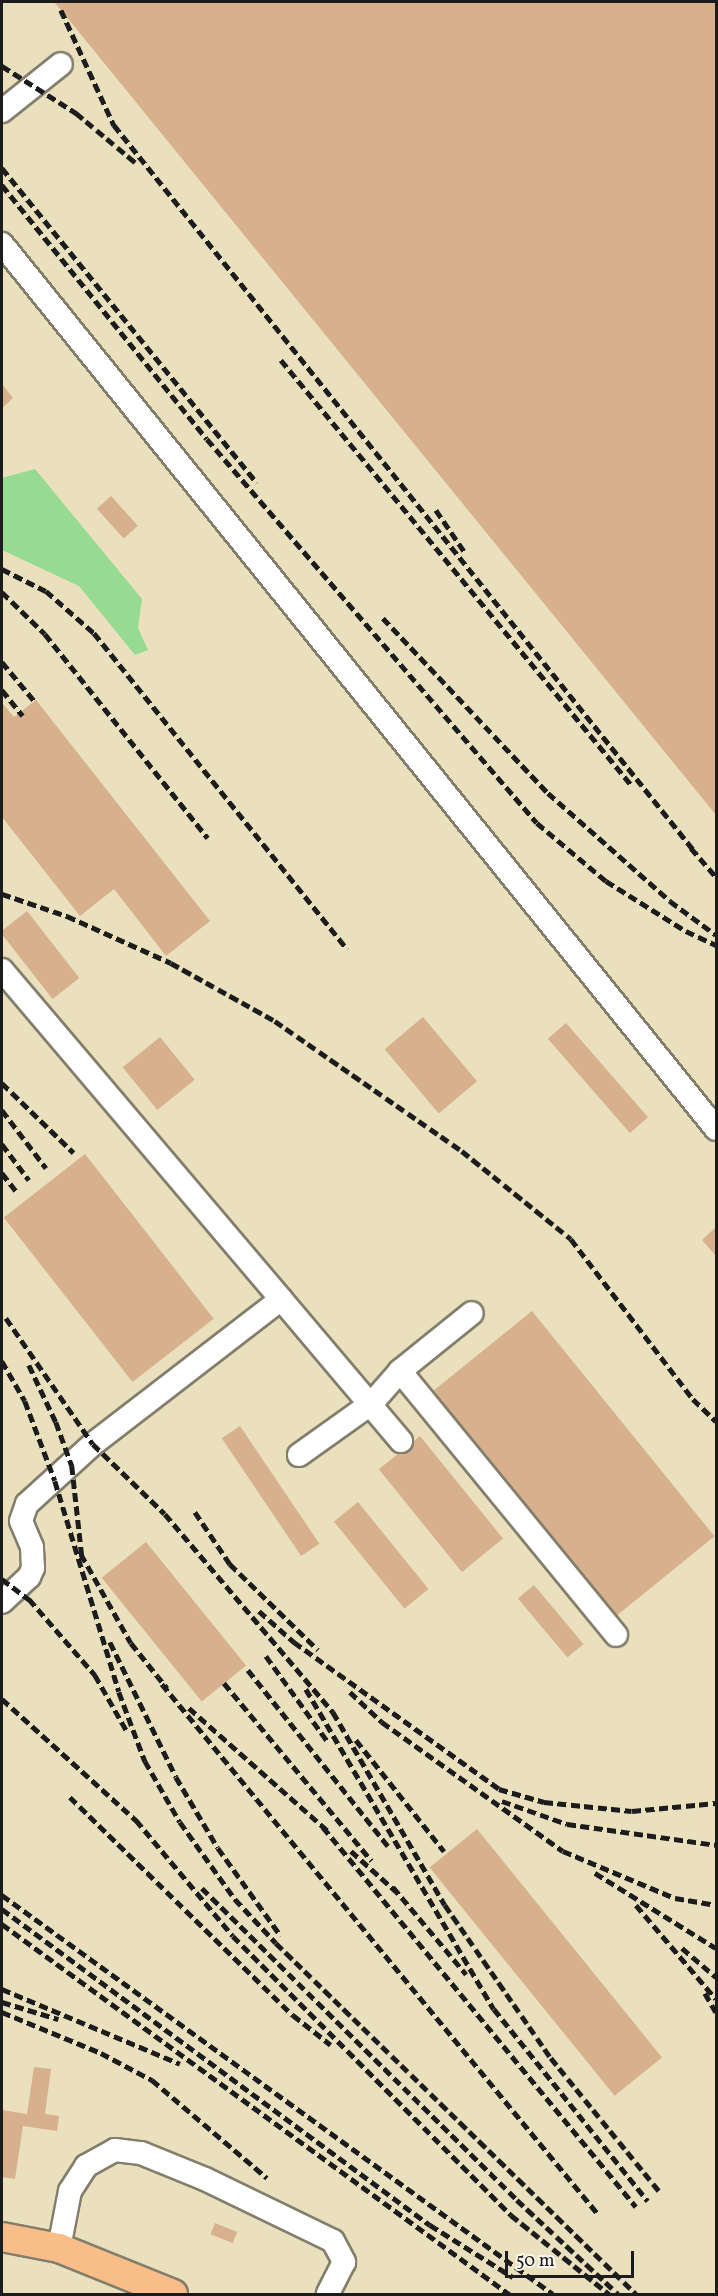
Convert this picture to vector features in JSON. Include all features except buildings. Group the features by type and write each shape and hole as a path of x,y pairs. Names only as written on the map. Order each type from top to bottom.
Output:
{"main road":[{"path":"2,2236 59,2248 173,2295"}],"street":[{"path":"2,111 61,64"},
{"path":"2,244 717,1129"},
{"path":"2,970 372,1403 400,1442"},
{"path":"2,1602 29,1577 33,1568 32,1547 21,1521 27,1504 93,1444 281,1299"},
{"path":"299,1455 372,1403 400,1371 472,1313"},
{"path":"400,1371 616,1635"},
{"path":"59,2248 70,2191 86,2166 115,2151 141,2153 205,2179 333,2241 344,2262 328,2295"}],"green space":[{"path":"35,469 142,599 138,628 148,650 135,655 79,586 2,550 2,478"}],"railway":[{"path":"61,10 114,125 696,853"},
{"path":"2,66 76,113 136,163"},
{"path":"2,168 257,483"},
{"path":"2,185 207,439 537,823 606,881 686,931 716,945"},
{"path":"281,360 633,787"},
{"path":"436,510 464,551"},
{"path":"2,569 46,591 94,633 347,949"},
{"path":"2,592 45,634 208,838"},
{"path":"383,618 548,793 670,901 716,935"},
{"path":"2,662 36,703"},
{"path":"2,690 23,716"},
{"path":"691,848 716,877"},
{"path":"2,894 67,916 171,963 275,1021 462,1151 571,1239 693,1399 716,1421"},
{"path":"2,1083 74,1153"},
{"path":"2,1110 46,1168"},
{"path":"2,1144 29,1180"},
{"path":"2,1173 16,1191"},
{"path":"6,1318 93,1444 165,1514 333,1712 445,1905 551,2058 659,2191"},
{"path":"2,1361 25,1401 55,1481 119,1692 145,1761 180,1822 235,1899 276,1943 636,2294"},
{"path":"29,1365 56,1422 72,1466 82,1556"},
{"path":"195,1512 230,1564 318,1650"},
{"path":"81,1554 131,1643 167,1688"},
{"path":"2,1579 29,1599 95,1675 128,1733"},
{"path":"259,1611 294,1642 499,1789 544,1802 632,1811 716,1803"},
{"path":"110,1642 176,1777 218,1848 281,1936"},
{"path":"266,1656 328,1742"},
{"path":"248,1670 388,1846"},
{"path":"224,1683 372,1861"},
{"path":"162,1684 598,2214"},
{"path":"306,1689 494,2009 648,2201"},
{"path":"350,1692 382,1722 563,1851 675,1898 716,1905"},
{"path":"2,1699 136,1820 233,1936 511,2215 609,2294"},
{"path":"189,1708 328,1831"},
{"path":"356,1740 444,1851"},
{"path":"70,1797 293,2015 331,2045"},
{"path":"502,1801 567,1824 716,1845"},
{"path":"323,1827 636,2207"},
{"path":"351,1851 398,1893"},
{"path":"595,1873 716,1948"},
{"path":"393,1887 466,1974"},
{"path":"202,1888 517,2200 618,2294"},
{"path":"2,1895 553,2294"},
{"path":"636,1905 716,1999"},
{"path":"2,1909 430,2225 513,2277"},
{"path":"2,1924 509,2294"},
{"path":"682,1948 716,1977"},
{"path":"2,1989 180,2064"},
{"path":"705,1993 716,2012"},
{"path":"2,2002 58,2019"},
{"path":"2,2012 101,2053 152,2080 267,2178"}]}
